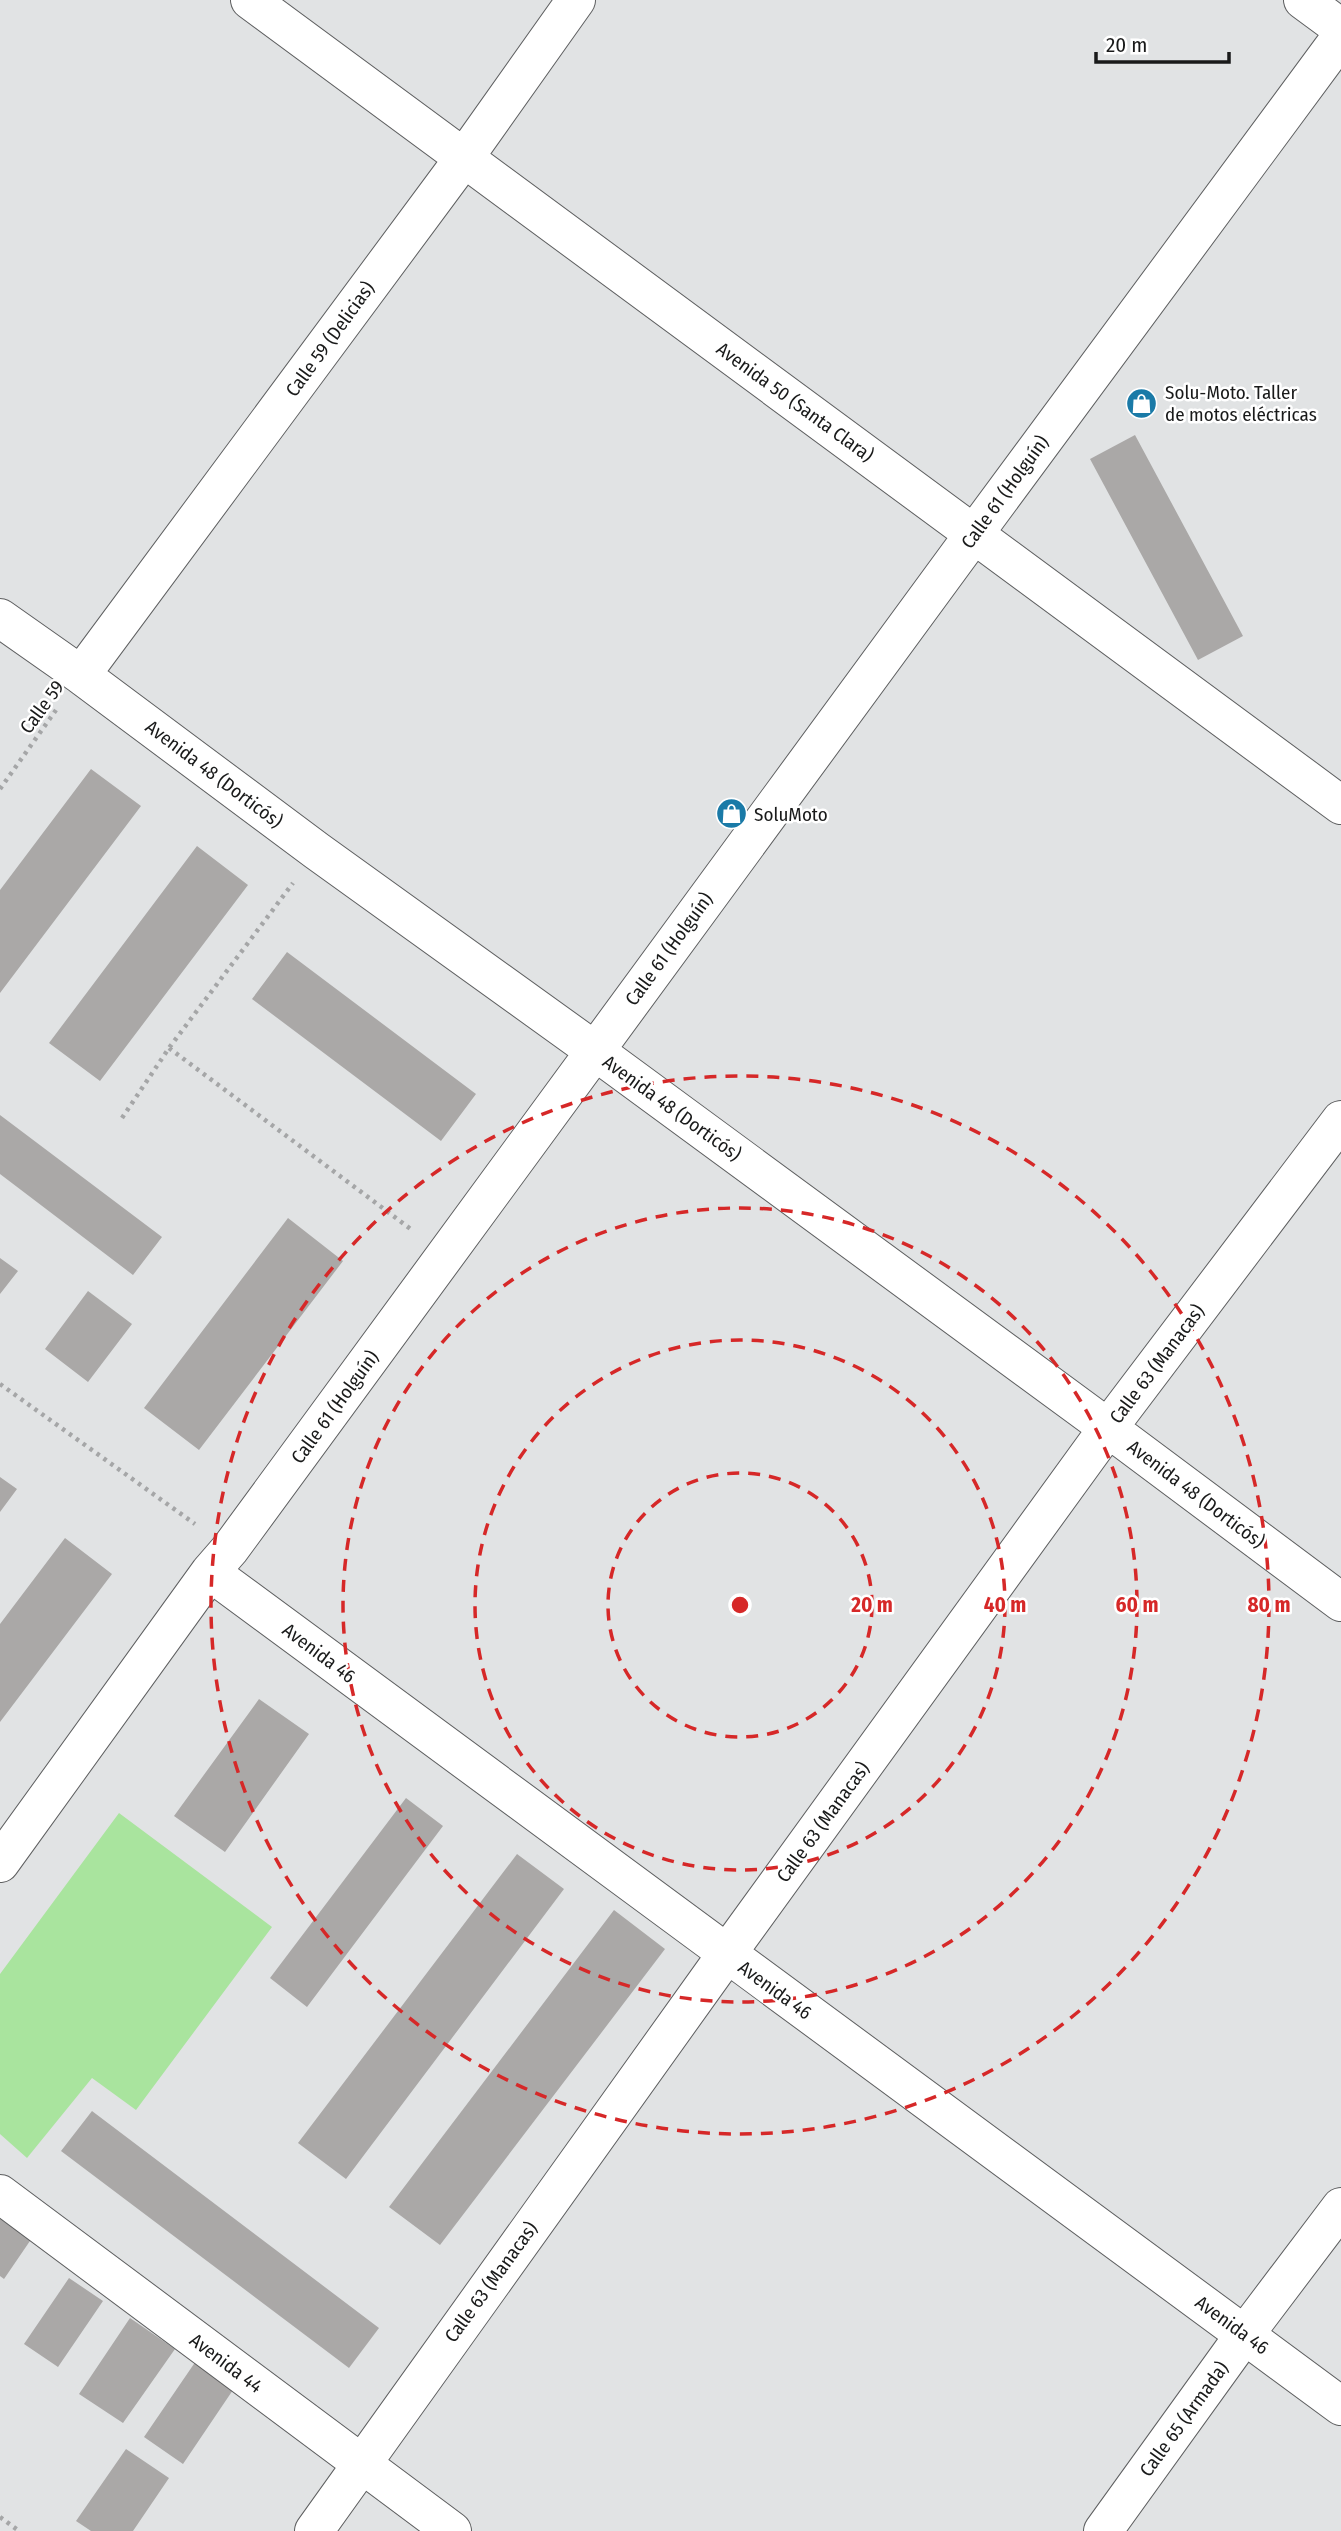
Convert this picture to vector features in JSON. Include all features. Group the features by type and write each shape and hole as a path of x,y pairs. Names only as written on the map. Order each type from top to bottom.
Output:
{"street":[{"name":"Avenida 50 (Santa Clara)","path":"250,0 1341,804"},
{"name":"Calle 59 (Delicias)","path":"81,676 464,158 576,0"},
{"path":"1303,0 1341,28"},
{"name":"Calle 61 (Holguín)","path":"0,1863 1341,37"},
{"name":"Avenida 48 (Dorticós)","path":"0,618 1108,1428 1341,1602"},
{"name":"Calle 63 (Manacas)","path":"314,2531 726,1955 1108,1428 1341,1120"},
{"name":"Avenida 46","path":"220,1561 726,1955 1341,2406"},
{"name":"Avenida 44","path":"0,2194 452,2531"},
{"name":"Calle 65 (Armada)","path":"1103,2531 1245,2334 1341,2207"}],"path":[{"name":"Calle 59","path":"0,789 81,676"},
{"path":"122,1118 169,1048 317,851"},
{"path":"169,1048 446,1255"},
{"path":"0,1384 220,1561"},
{"path":"0,2517 19,2531"}],"green space":[{"path":"119,1813 272,1927 136,2110 92,2078 27,2158 0,2134 0,1974"}],"building":[{"path":"1135,435 1243,636 1198,660 1090,459"},
{"path":"91,769 141,806 0,993 0,890"},
{"path":"197,846 248,885 100,1081 49,1043"},
{"path":"287,952 476,1094 441,1141 252,999"},
{"path":"0,1115 162,1237 133,1275 0,1174"},
{"path":"288,1218 343,1261 199,1450 144,1408"},
{"path":"0,1258 18,1271 0,1294"},
{"path":"88,1291 132,1324 88,1382 45,1349"},
{"path":"0,1477 17,1489 0,1512"},
{"path":"65,1538 112,1574 0,1722 0,1624"},
{"path":"259,1699 309,1734 225,1852 174,1816"},
{"path":"406,1798 443,1826 307,2007 270,1978"},
{"path":"517,1854 564,1889 346,2179 298,2143"},
{"path":"614,1910 665,1949 440,2245 389,2207"},
{"path":"92,2111 379,2328 349,2368 61,2151"},
{"path":"0,2216 32,2238 4,2279 0,2276"},
{"path":"69,2278 103,2301 58,2367 24,2344"},
{"path":"130,2318 175,2349 123,2423 79,2394"},
{"path":"198,2358 237,2384 183,2464 144,2437"},
{"path":"126,2449 169,2478 133,2531 91,2531 76,2521"}],"place":[{"name":"Solu-Moto. Taller de motos eléctricas","path":"1142,403"},
{"name":"SoluMoto","path":"731,814"}]}
